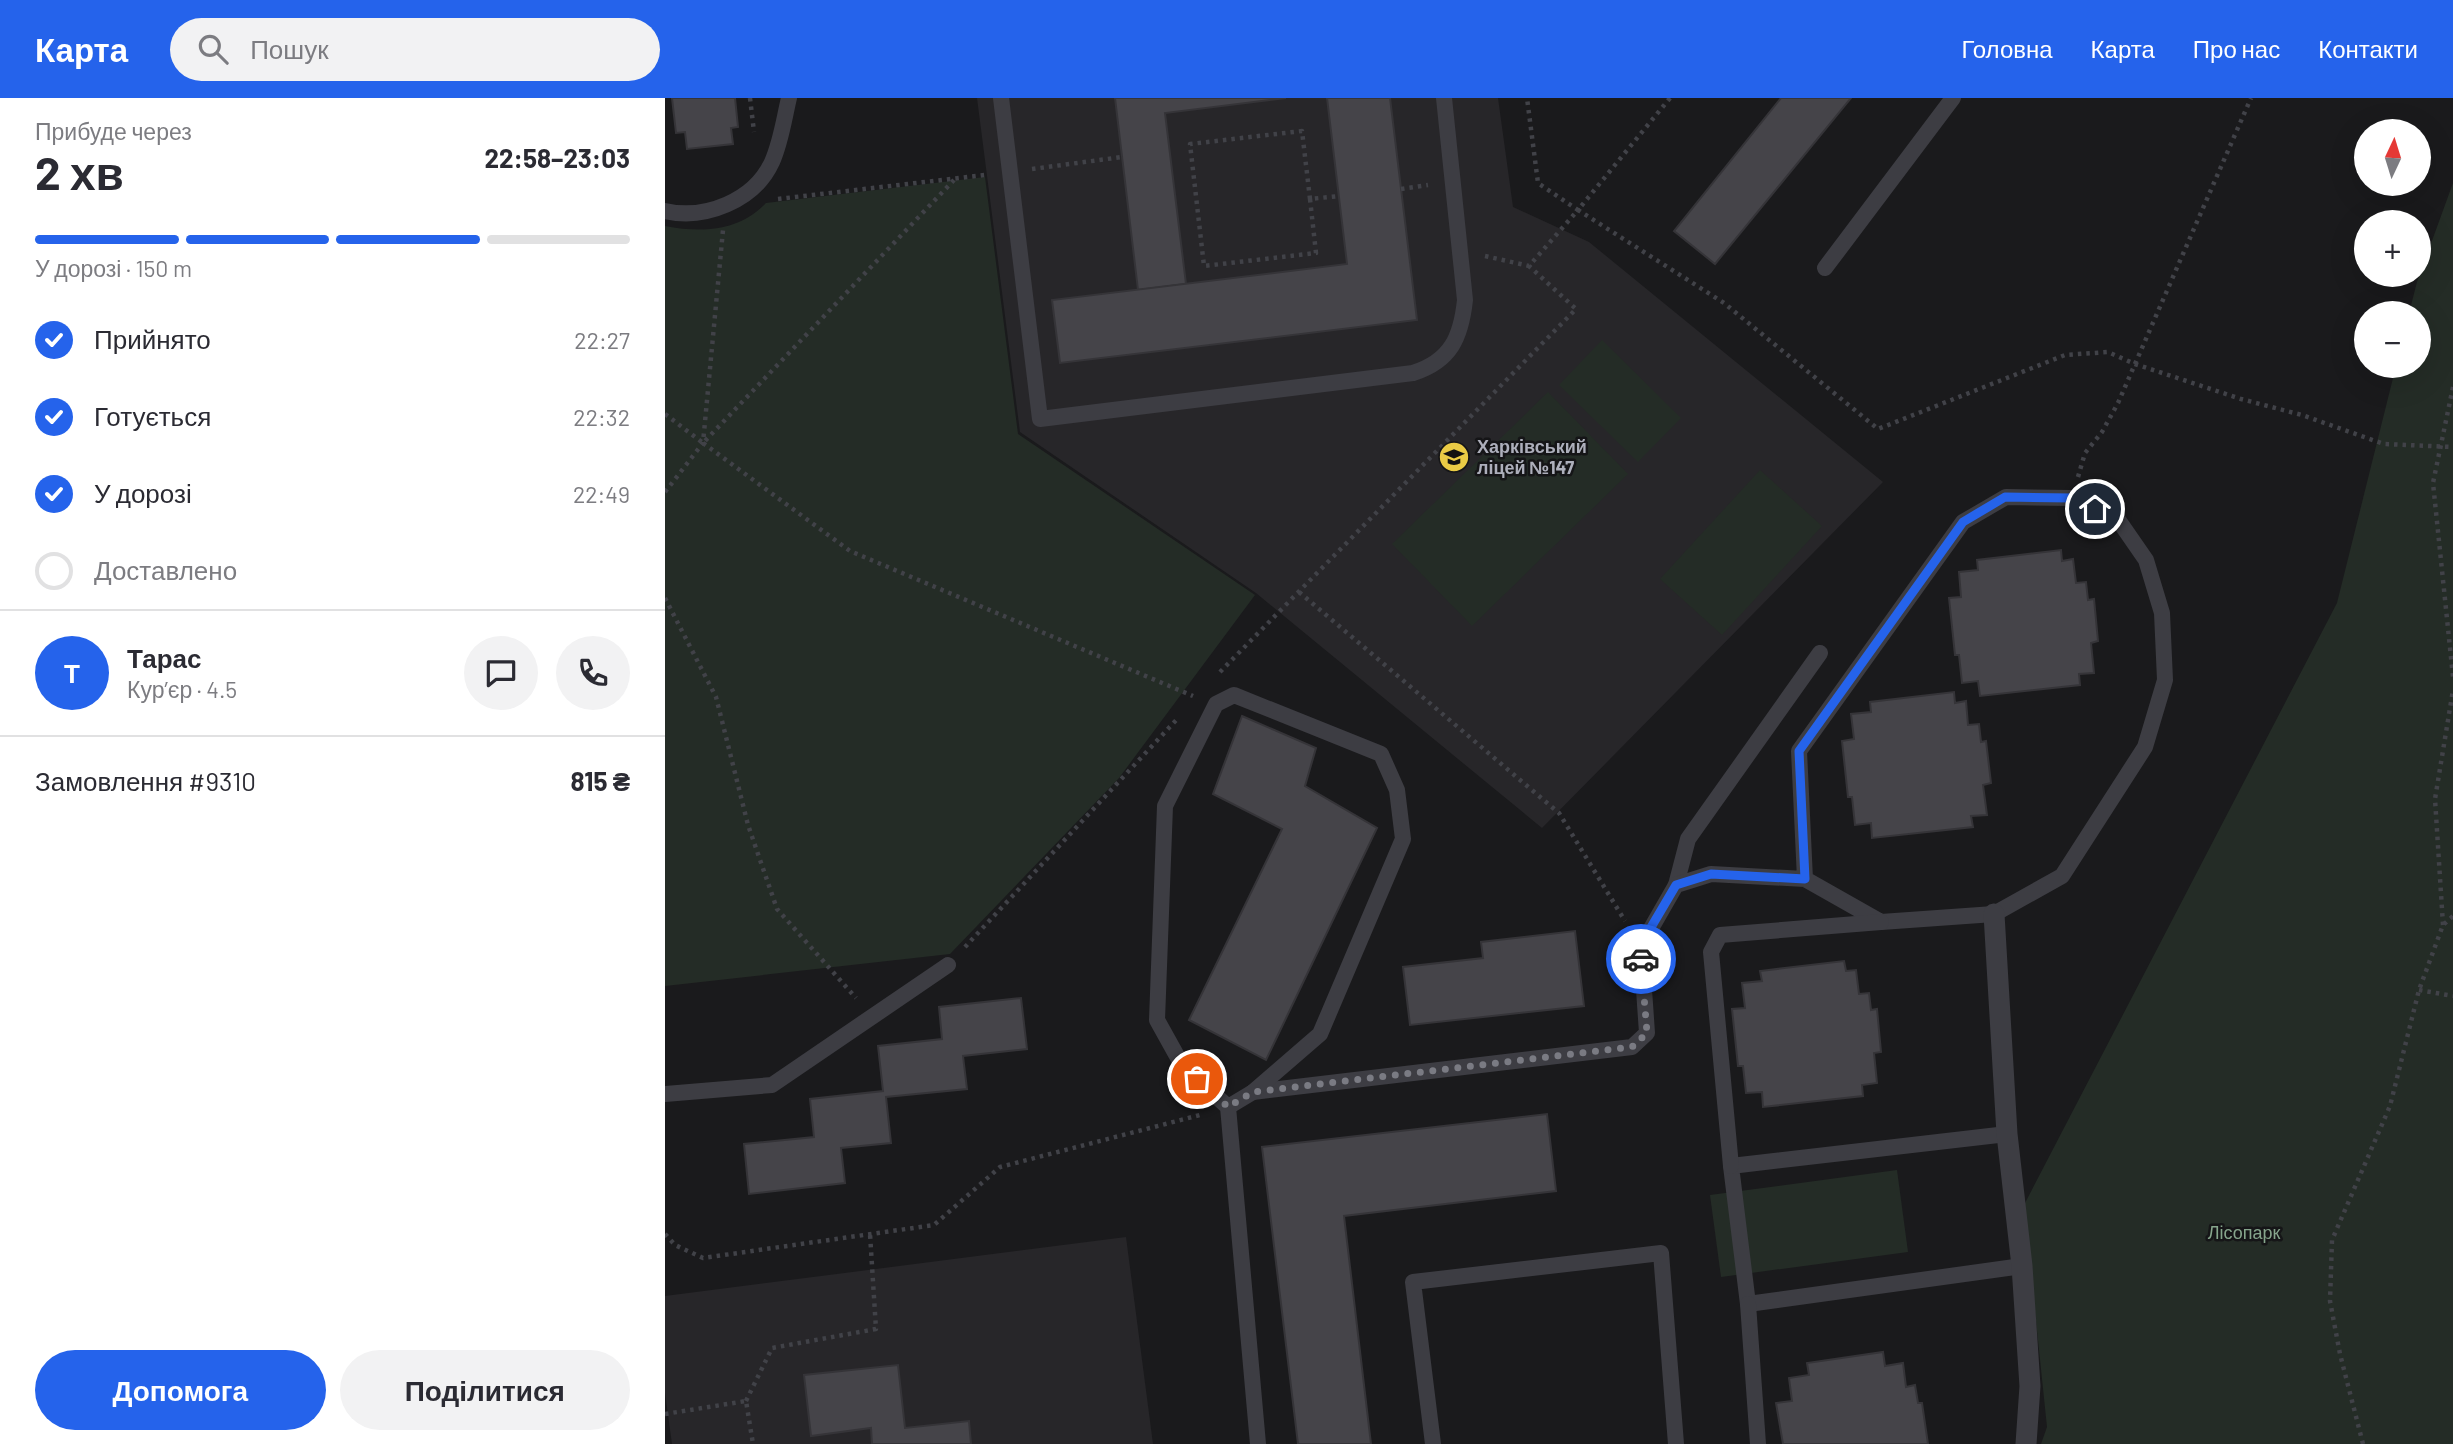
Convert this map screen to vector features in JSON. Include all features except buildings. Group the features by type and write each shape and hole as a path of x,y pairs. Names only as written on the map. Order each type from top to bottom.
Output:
{"street":[{"path":"1994,914 2007,1135 2022,1266 2030,1386 2026,1444"}],"lane":[{"path":"665,211 694,213 725,205 746,193 765,174 776,149 789,98"},
{"path":"1001,98 1040,419 1413,373 1429,368 1442,359 1452,347 1461,326 1465,300 1444,98"},
{"path":"1825,268 1953,98"},
{"path":"1759,1444 1748,1304 1731,1167 1711,952 1720,935 1994,914 2062,876 2145,747 2165,680 2162,613 2146,560 2119,521 2072,498 2005,497 1963,522 1799,751 1805,879"},
{"path":"1253,1092 1632,1047 1647,1033 1640,946 1676,885 1688,839 1820,653"},
{"path":"1228,1107 1253,1092 1320,1034 1403,839 1397,790 1381,754 1234,695 1216,704 1165,806 1157,1020 1182,1065 1228,1107 1258,1444"},
{"path":"1676,885 1711,874 1805,879 1881,922"},
{"path":"665,1094 772,1085 948,965"},
{"path":"1731,1167 2007,1135"},
{"path":"1433,1444 1413,1282 1661,1253 1676,1444"},
{"path":"1748,1304 2022,1266"}],"path":[{"path":"750,98 755,137"},
{"path":"1527,98 1538,183 1724,303 1878,429 2065,355 2108,352 2135,364 2241,399 2302,415 2384,444 2453,447"},
{"path":"1529,266 1670,98"},
{"path":"2072,498 2085,453 2102,432 2135,364 2251,98"},
{"path":"1302,131 1310,199 1316,253 1204,266 1190,144 1302,131"},
{"path":"665,492 703,443 954,179 725,205 703,443"},
{"path":"1310,199 1339,196"},
{"path":"1213,681 1576,309 1529,266 1460,250"},
{"path":"2453,387 2433,483 2453,677"},
{"path":"665,414 850,551 1197,698 948,965"},
{"path":"1299,592 1559,813 1640,946"},
{"path":"665,598 716,697 748,825 777,909 873,1016"},
{"path":"2363,1444 2340,1354 2330,1301 2332,1240 2390,1107 2419,990 2443,925 2435,799 2453,690"},
{"path":"2443,925 2453,916"},
{"path":"2419,990 2453,996"},
{"path":"665,1234 675,1245 703,1258 934,1225 1000,1167 1228,1107"},
{"path":"753,1444 746,1401 772,1348 876,1329 870,1234"},
{"path":"665,1414 746,1401"}],"shaded area":[{"name":"Харківський ліцей №147","path":"977,98 1498,98 1513,207 1589,242 1883,482 1542,828 1256,593 1020,432"},
{"path":"1126,1237 1153,1444 672,1444 665,1393 665,1296"}],"green space":[{"path":"985,177 1018,434 1255,595 1119,778 950,954 665,986 665,226 719,228 744,220 766,203"},
{"name":"Лісопарк","path":"2453,183 2453,1444 2041,1444 2047,1427 2024,1205 2337,603 2393,378 2431,378 2431,301 2412,301 2416,287 2431,287 2431,244"},
{"path":"1602,340 1681,418 1638,462 1559,385"},
{"path":"1548,392 1628,474 1472,626 1392,544"},
{"path":"1760,470 1822,526 1722,635 1660,579"},
{"path":"1897,1170 1908,1252 1721,1277 1710,1195"}],"way so far":[{"path":"1197,1079 1228,1107 1253,1092 1632,1047 1647,1033 1641,959"}],"place":[{"name":"Харківський ліцей №147","path":"1454,457"}],"route":[{"path":"1641,959 1640,946 1676,885 1711,874 1805,879 1799,751 1963,522 2005,497 2072,498 2095,509"}]}
